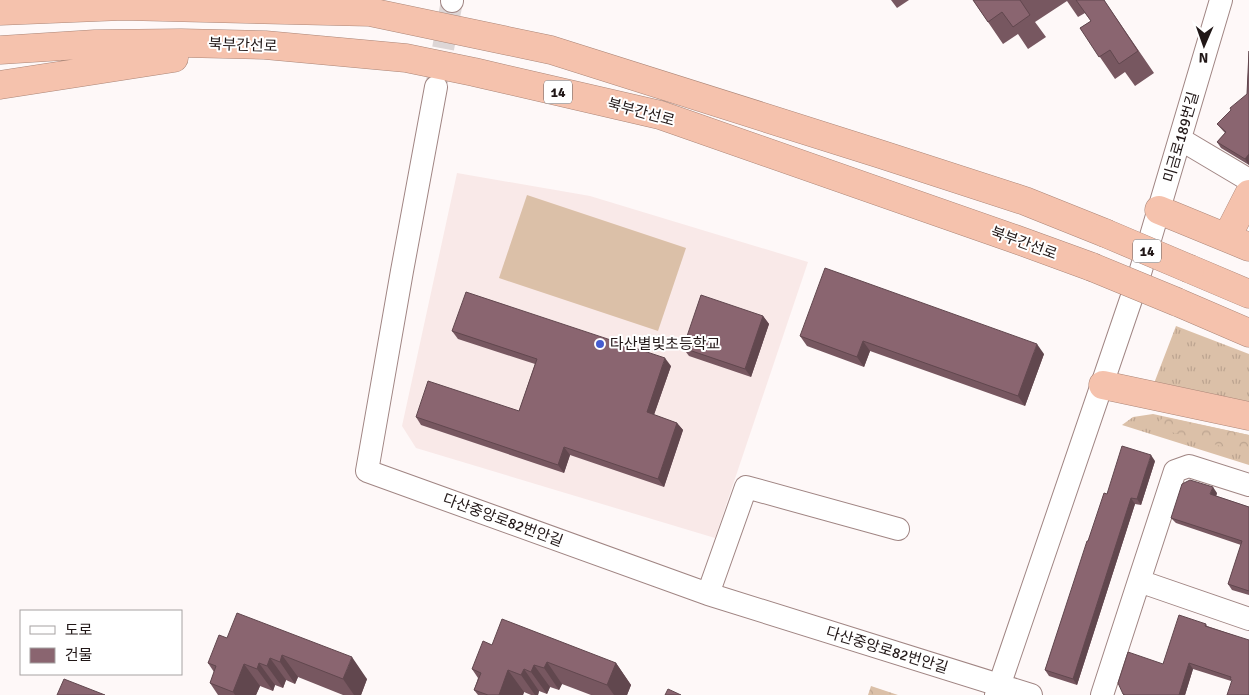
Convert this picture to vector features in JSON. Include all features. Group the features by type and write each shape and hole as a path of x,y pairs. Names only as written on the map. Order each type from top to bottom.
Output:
{"highway":[{"path":"315,0 370,12"},
{"name":"북부간선로","path":"0,11 123,6 370,12 551,50 1016,198 1105,233 1249,294"},
{"name":"북부간선로","path":"0,50 95,44 265,45 406,58 474,72 660,115 1092,267 1249,333"},
{"path":"0,85 265,45"},
{"path":"1159,210 1238,242 1249,194"},
{"path":"1102,385 1249,416"}],"street":[{"name":"미금로189번길","path":"998,690 1140,273 1221,0"},
{"name":"다산중앙로82번안길","path":"436,87 367,471 708,594 998,690 1031,695"},
{"path":"1180,139 1249,180"},
{"path":"1102,695 1175,471 1189,466 1249,485"},
{"path":"708,594 746,487 898,529"},
{"path":"1139,582 1249,619"}],"shaded area":[{"name":"다산별빛초등학교","path":"457,173 590,196 808,262 715,538 416,448 402,426"}],"green space":[{"path":"527,195 686,248 658,331 499,278"},
{"path":"1176,326 1249,354 1249,405 1153,386"},
{"path":"1153,414 1249,435 1249,465 1122,425 1133,417"},
{"path":"1164,417 1249,435 1249,454 1164,430 1157,423"},
{"path":"871,686 898,695 868,695"}],"building":[{"path":"973,0 1020,0 1030,15 1013,27 1002,12 988,22"},
{"path":"1076,0 1104,0 1138,51 1119,64 1110,50 1099,57 1080,28 1091,21"},
{"path":"1249,51 1249,154 1245,159 1217,142 1226,132 1217,124 1231,110 1230,108 1247,94"},
{"path":"825,268 1037,344 1018,396 863,341 857,357 800,336"},
{"path":"466,292 665,358 647,412 677,423 658,479 564,447 558,465 416,417 428,381 519,411 537,359 452,331"},
{"path":"701,295 763,316 745,369 683,348"},
{"path":"1122,446 1151,455 1137,499 1131,498 1073,679 1045,670 1087,541 1104,493 1107,494"},
{"path":"1190,480 1213,487 1210,494 1249,507 1249,591 1228,584 1242,541 1171,518 1182,484"},
{"path":"237,613 352,657 343,679 282,655 280,662 270,658 267,666 259,663 257,669 244,664 233,692 210,683 216,666 208,663 219,635 227,638"},
{"path":"1179,615 1206,624 1205,626 1249,640 1249,695 1227,695 1232,680 1230,679 1231,677 1189,663 1179,695 1123,694 1118,683 1128,652 1163,664"},
{"path":"502,619 616,663 607,685 547,662 544,668 534,665 531,672 524,669 521,675 508,670 499,695 488,695 474,690 481,673 472,669 483,641 492,645"},
{"path":"64,679 105,695 57,695"},
{"path":"668,689 681,695 665,695"}],"tunnel":[{"path":"437,81 452,1"}],"place":[{"name":"다산별빛초등학교","path":"600,344"}]}
